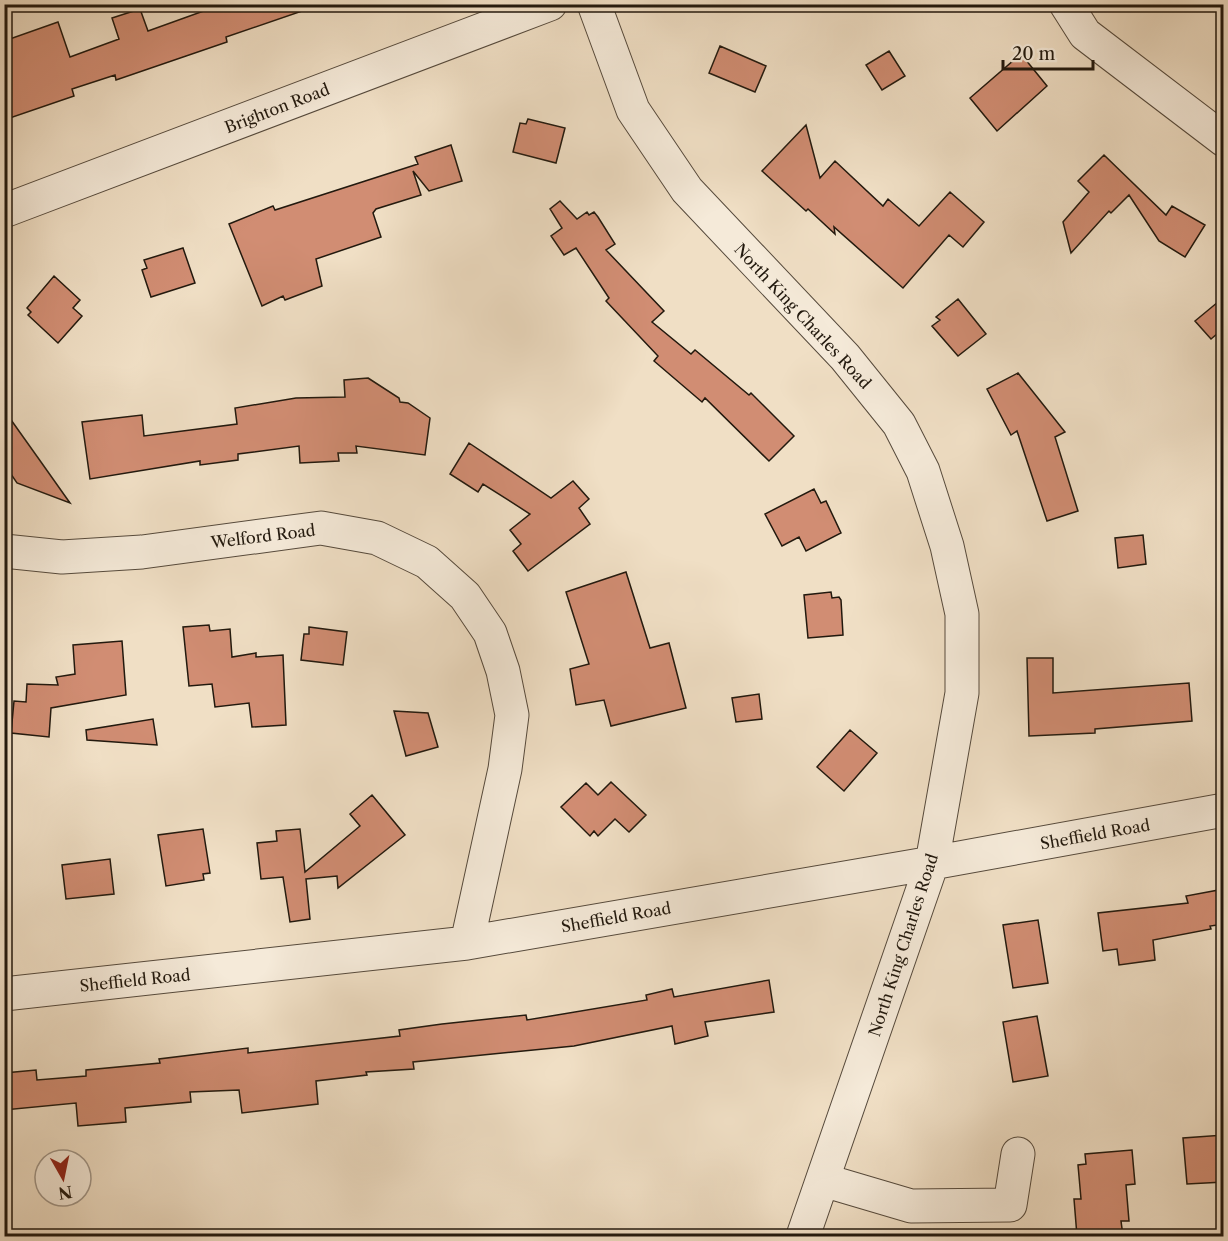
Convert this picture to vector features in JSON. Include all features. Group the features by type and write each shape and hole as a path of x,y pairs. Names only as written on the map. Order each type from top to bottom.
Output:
{"street":[{"name":"Brighton Road","path":"4,211 550,4"},
{"name":"North King Charles Road","path":"594,4 633,110 687,190 845,357 899,424 923,471 948,546 962,614 962,693 932,863 803,1236"},
{"path":"1066,4 1085,34 1224,140"},
{"name":"Welford Road","path":"4,551 62,557 142,552 321,528 377,538 434,569 465,596 490,633 503,671 512,715 505,769 467,943"},
{"name":"Sheffield Road","path":"4,994 467,943 1224,810"},
{"path":"823,1180 912,1206 1010,1205 1018,1154"}],"building":[{"path":"223,4 308,4 308,9 226,37 227,42 116,80 115,75 72,89 74,96 4,120 4,41 58,22 70,57 119,39 112,18 140,9 148,31"},
{"path":"720,46 766,66 755,92 709,73"},
{"path":"889,51 905,76 882,90 866,65"},
{"path":"1021,54 1047,86 997,131 970,98"},
{"path":"528,119 565,128 556,163 513,152 520,123 526,124"},
{"path":"806,125 820,178 835,161 883,206 888,199 919,226 950,192 984,222 963,247 949,235 903,288 834,227 835,234 762,171"},
{"path":"451,145 462,181 429,191 413,171 421,195 376,209 373,213 381,237 316,259 322,286 285,300 283,296 262,306 229,224 273,206 275,210 418,164 415,157"},
{"path":"1104,155 1166,215 1172,206 1205,225 1185,257 1159,241 1129,195 1111,213 1109,211 1071,253 1063,222 1089,192 1078,181"},
{"path":"560,201 577,219 587,212 589,215 594,212 598,217 615,244 606,250 664,311 652,322 691,354 695,350 749,395 751,393 794,436 769,461 705,398 702,402 654,361 658,356 606,301 609,298 576,248 564,255 551,236 562,228 550,209"},
{"path":"183,248 195,283 151,297 142,270 147,268 144,260"},
{"path":"54,276 80,300 73,308 82,316 58,343 28,315 31,312 27,308"},
{"path":"1224,297 1224,328 1211,339 1195,321"},
{"path":"958,299 986,334 958,356 932,326 940,320 936,317"},
{"path":"1018,373 1065,432 1055,437 1078,511 1047,521 1017,431 1011,435 987,389"},
{"path":"368,378 399,398 400,402 408,403 430,418 425,455 356,446 357,453 338,453 339,461 300,463 299,446 238,454 238,460 200,465 200,461 90,479 82,422 142,415 144,436 237,424 235,408 296,398 345,397 344,380"},
{"path":"4,410 70,503 17,483 4,464"},
{"path":"469,443 551,498 573,481 589,499 579,508 590,524 528,571 513,551 521,544 510,530 530,514 483,484 478,492 450,474"},
{"path":"814,489 821,503 826,501 841,533 806,551 799,537 782,546 765,514"},
{"path":"1143,535 1146,564 1118,568 1115,538"},
{"path":"626,572 650,648 669,643 686,708 611,726 604,700 576,705 570,669 589,664 566,592"},
{"path":"831,592 832,598 839,597 841,600 843,635 808,638 804,595"},
{"path":"209,625 210,631 230,629 232,657 256,653 256,657 283,655 286,725 252,727 249,703 215,707 212,684 189,686 183,627"},
{"path":"309,627 347,632 343,665 301,660 304,634 309,634"},
{"path":"122,641 126,695 51,708 49,737 11,733 14,701 26,702 27,684 58,685 56,677 75,674 73,645"},
{"path":"1027,658 1053,658 1053,693 1189,683 1192,721 1095,729 1095,733 1029,736"},
{"path":"759,694 762,719 736,722 732,698"},
{"path":"394,711 428,713 438,747 406,756"},
{"path":"153,719 157,745 87,740 86,730"},
{"path":"850,730 877,753 844,791 817,767"},
{"path":"611,782 646,815 629,832 615,819 598,836 594,831 590,836 561,807 586,783 598,795"},
{"path":"372,795 405,835 338,888 337,876 306,879 310,919 290,922 283,877 261,879 257,843 277,841 276,831 300,829 305,872 360,826 350,814"},
{"path":"203,829 210,873 203,874 204,880 166,886 158,835"},
{"path":"110,859 114,894 66,899 62,865"},
{"path":"1224,889 1224,924 1210,926 1211,929 1153,940 1155,960 1119,965 1117,949 1103,951 1098,913 1188,903 1186,896"},
{"path":"1038,920 1048,983 1013,988 1003,925"},
{"path":"769,980 774,1012 705,1022 708,1036 675,1044 672,1026 574,1046 413,1062 414,1069 366,1072 367,1075 316,1081 318,1104 242,1113 239,1090 190,1092 191,1102 125,1108 126,1122 78,1126 76,1103 4,1110 4,1073 36,1070 37,1080 86,1076 86,1070 160,1063 159,1059 248,1048 248,1053 400,1036 399,1030 526,1015 527,1020 647,1000 646,995 672,989 674,997"},
{"path":"1037,1016 1048,1076 1013,1082 1003,1022"},
{"path":"1224,1135 1224,1182 1187,1184 1183,1138"},
{"path":"1132,1150 1135,1184 1126,1185 1129,1221 1121,1221 1123,1236 1077,1236 1074,1199 1081,1199 1078,1165 1086,1164 1085,1154"}]}
